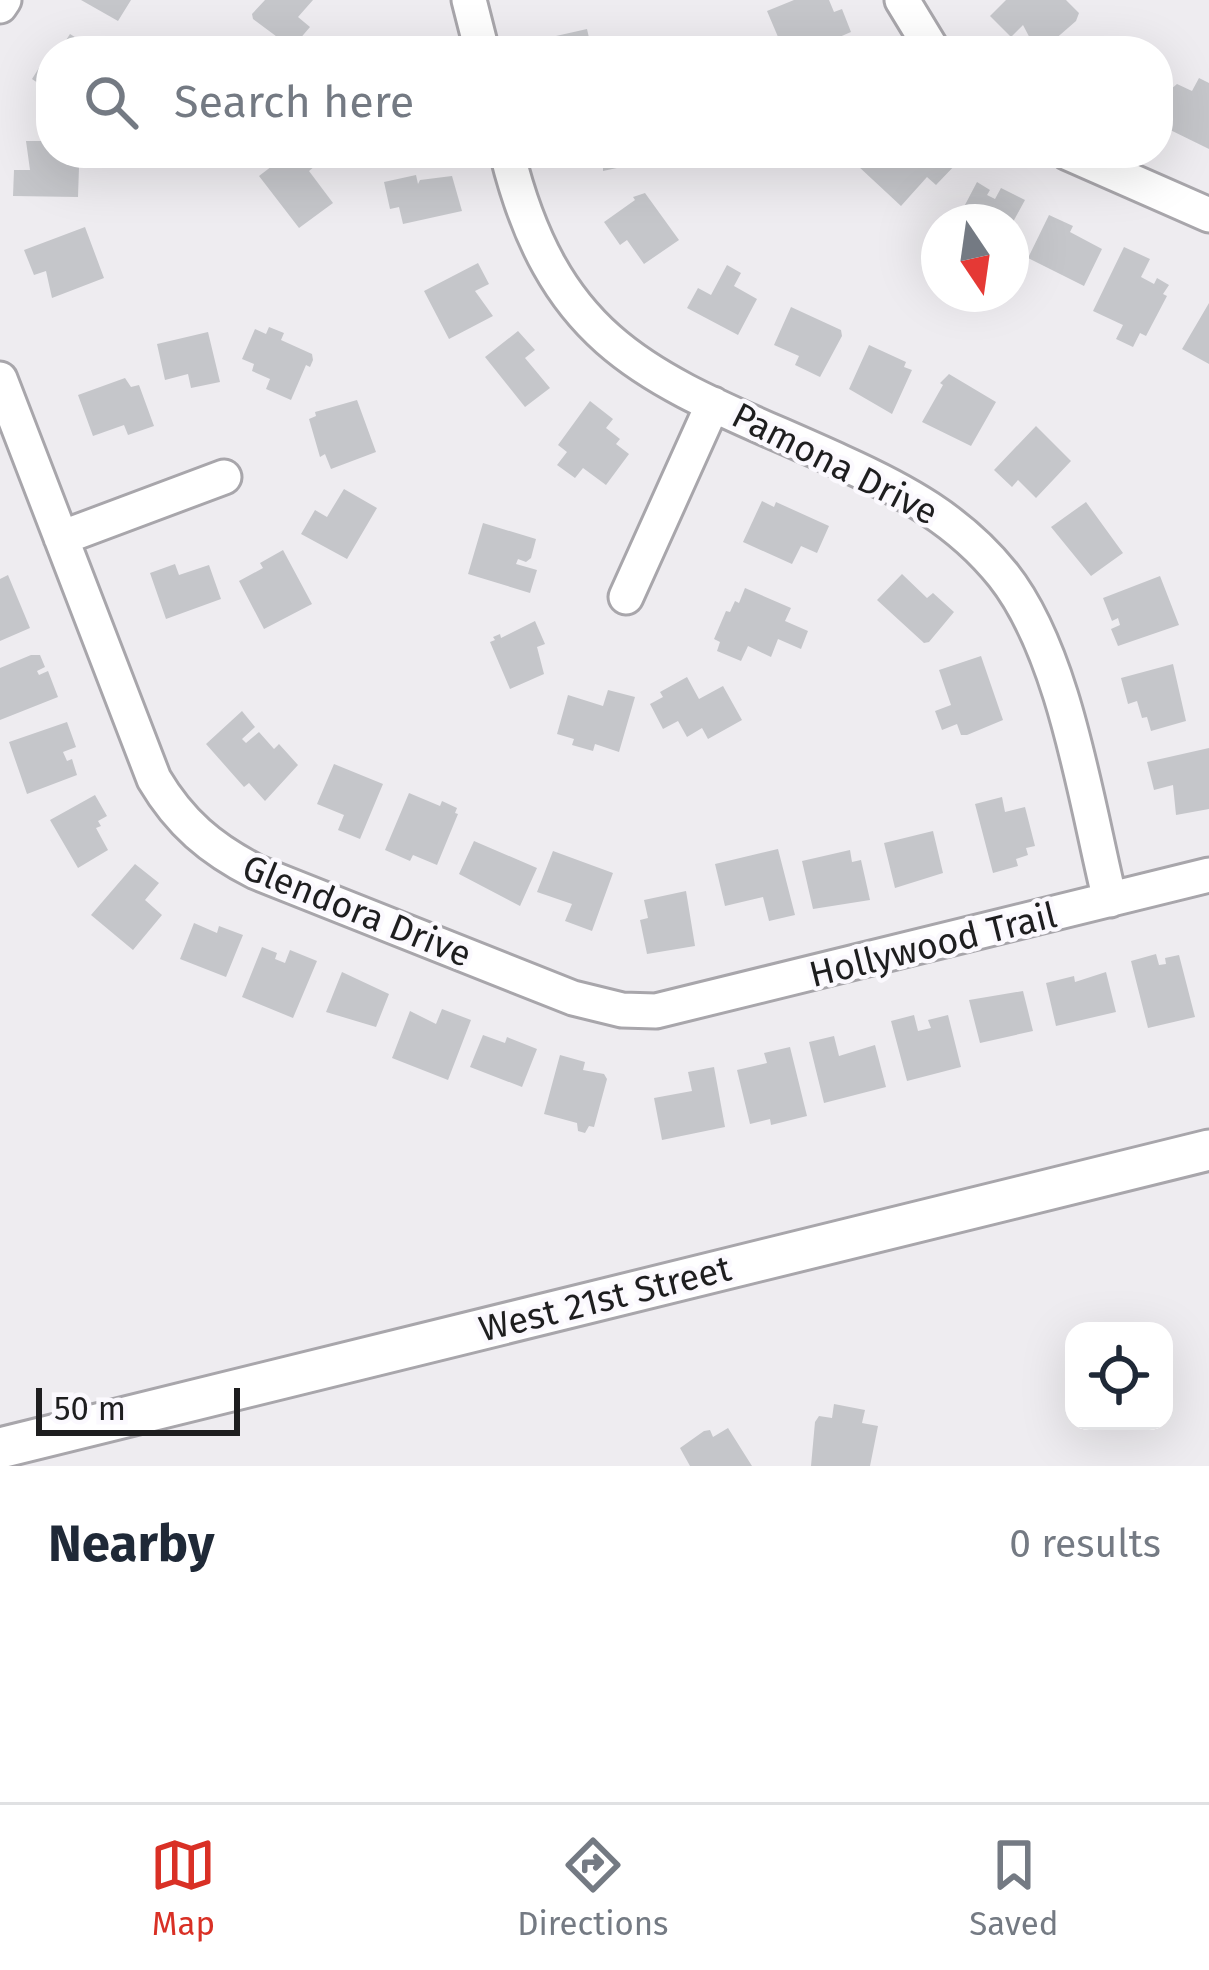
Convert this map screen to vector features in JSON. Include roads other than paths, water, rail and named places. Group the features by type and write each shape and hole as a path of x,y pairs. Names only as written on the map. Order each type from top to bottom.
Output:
{"street":[{"path":"469,0 478,36"},
{"path":"902,0 924,36"},
{"name":"Pamona Drive","path":"512,168 532,236 549,270 581,314 648,372 917,499 968,538 1002,574 1036,629 1050,664 1110,900"},
{"path":"1102,168 1209,215"},
{"name":"Glendora Drive","path":"0,380 148,768 176,812 212,848 256,872 573,998 622,1010 656,1011"},
{"path":"626,596 713,404"},
{"path":"61,538 224,476"},
{"name":"Hollywood Trail","path":"656,1011 1209,875"},
{"name":"West 21st Street","path":"0,1448 1209,1150"}]}
